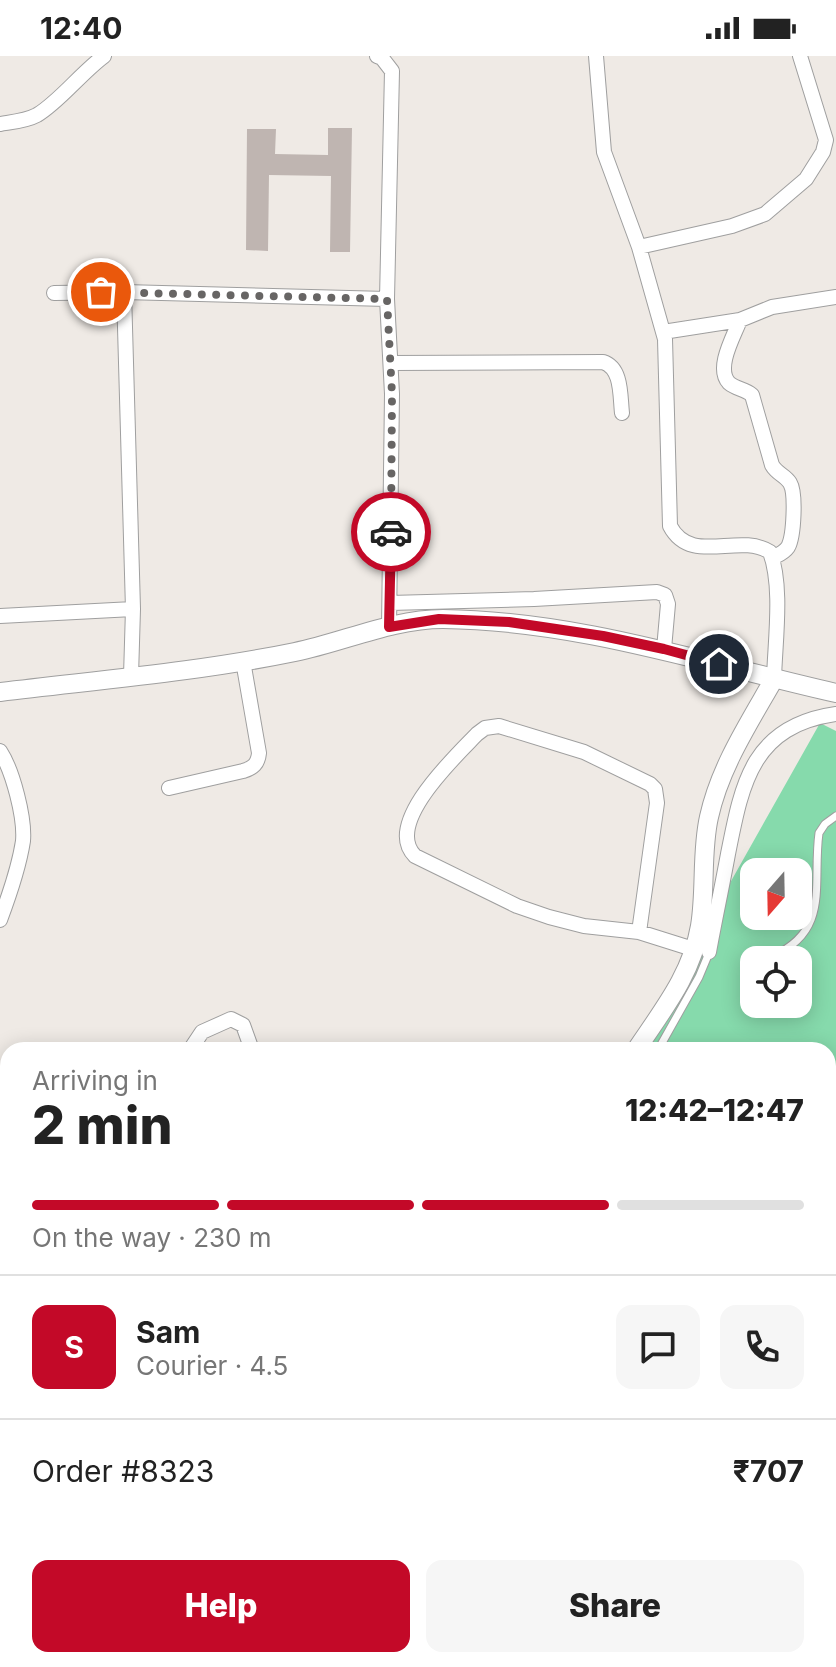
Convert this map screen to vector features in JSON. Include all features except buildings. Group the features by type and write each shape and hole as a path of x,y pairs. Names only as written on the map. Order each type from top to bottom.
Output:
{"street":[{"path":"0,124 22,121 37,114 104,56"},
{"path":"377,56 392,71 387,299 391,363 389,627"},
{"path":"596,56 604,152 639,247 663,332 670,526 677,539 688,544 754,545 770,552 776,591 774,679 733,753 716,791 708,819 701,951"},
{"path":"639,247 732,226 765,214 806,179 830,151 800,56"},
{"path":"124,292 133,609 131,676"},
{"path":"54,293 387,299"},
{"path":"663,332 740,320 772,307 836,297"},
{"path":"740,320 725,360 723,369 726,380 752,395 772,465 792,485 794,495 789,545 772,558"},
{"path":"391,363 603,362 611,364 616,370 622,413"},
{"path":"390,603 657,592 665,595 668,604 664,649"},
{"path":"0,616 133,609"},
{"path":"0,692 243,661 320,646 389,627 439,619 509,622 603,636 836,693"},
{"path":"169,788 253,768 258,761 243,661"},
{"path":"641,1042 701,951 739,794 752,766 769,745 791,729 819,716 836,714"},
{"path":"639,932 657,803 655,789 645,781 584,752 499,726 485,728 477,734 430,784 406,834 408,850 415,856 517,906 549,917 584,926 639,932 701,951"},
{"path":"0,751 19,802 23,840 0,920"},
{"path":"195,1042 202,1032 231,1019 243,1025 249,1042"}],"lane":[{"path":"790,946 811,922 817,901 819,833 836,816"},
{"path":"662,1042 699,977 701,951"}],"green space":[{"path":"820,723 836,731 836,1042 641,1042 740,865 740,930 812,930 812,858 744,858"}],"way so far":[{"path":"101,292 387,299 392,394 391,532"}],"route":[{"path":"391,532 389,627 439,619 509,622 603,636 719,664"}]}
